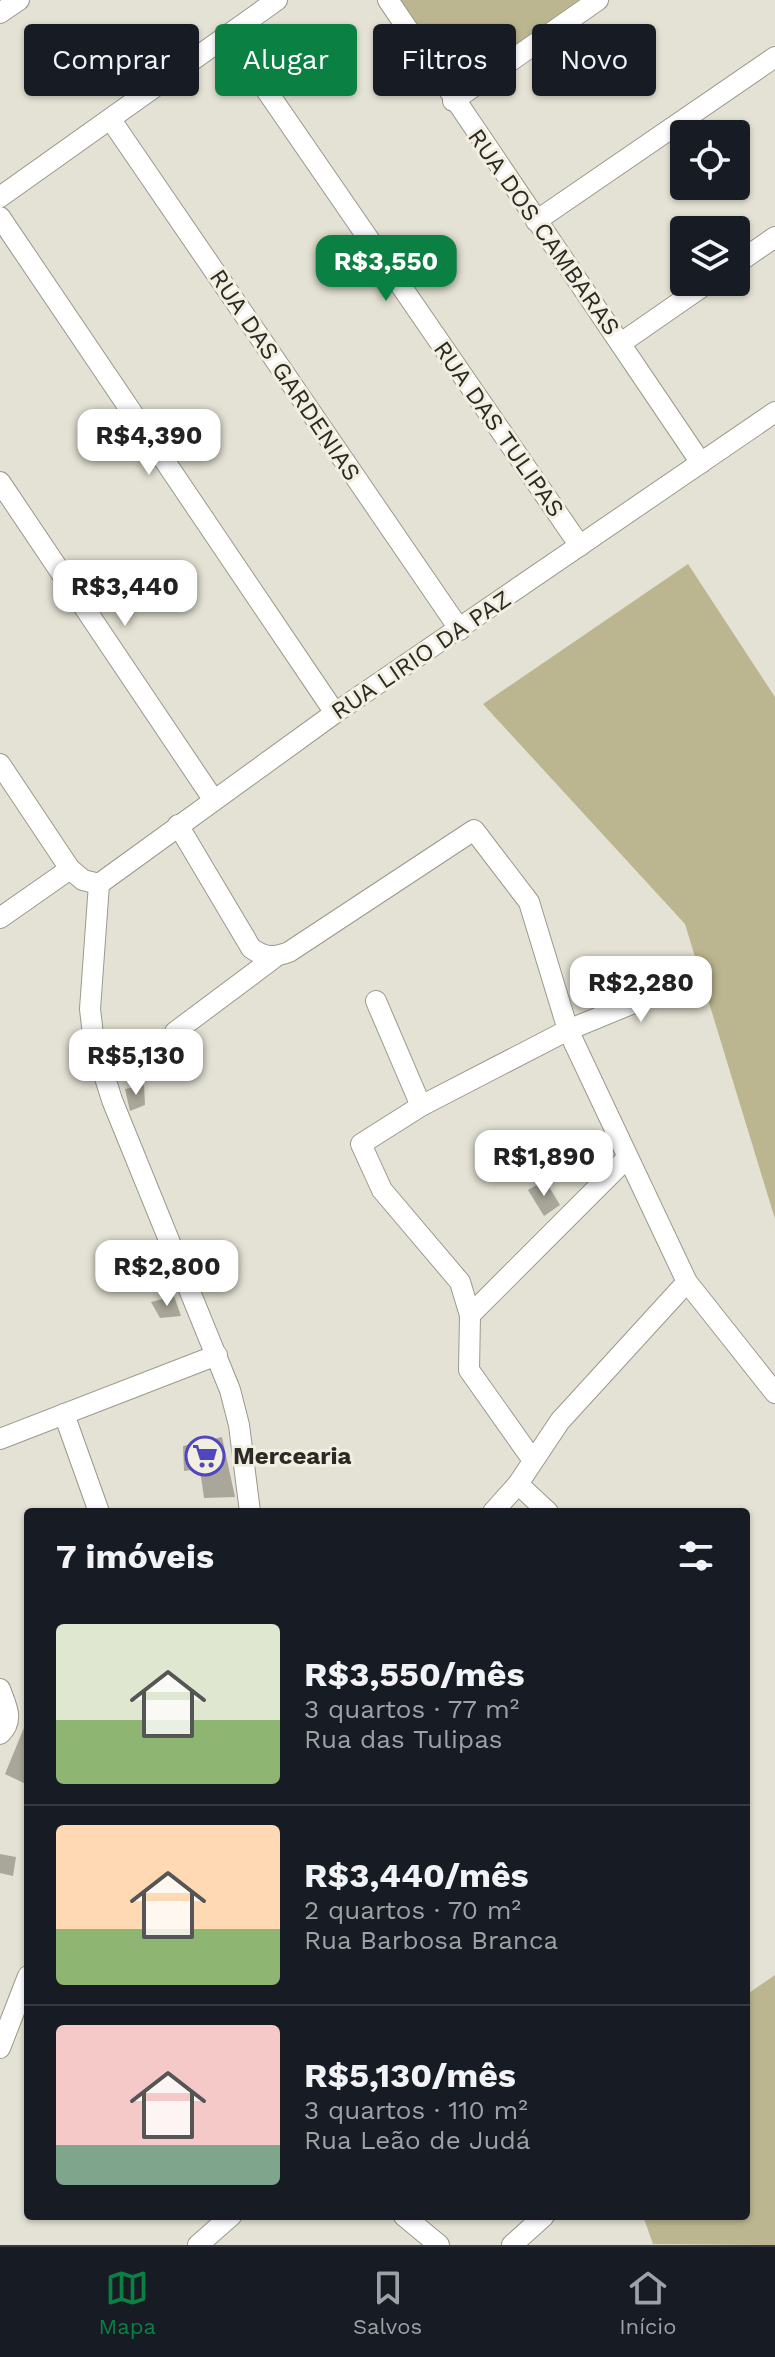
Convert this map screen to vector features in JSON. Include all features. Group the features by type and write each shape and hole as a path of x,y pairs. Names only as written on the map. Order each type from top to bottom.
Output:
{"street":[{"path":"0,13 19,0"},
{"path":"245,24 277,0"},
{"name":"RUA DOS CAMBARAS","path":"388,0 453,101 701,463"},
{"path":"453,101 598,0"},
{"path":"0,197 215,46"},
{"path":"536,221 775,57"},
{"name":"RUA DAS TULIPAS","path":"270,96 580,546"},
{"name":"RUA DAS GARDENIAS","path":"111,120 460,630"},
{"path":"0,217 335,713"},
{"path":"750,254 775,237"},
{"path":"621,343 689,296"},
{"name":"RUA LIRIO DA PAZ","path":"99,884 335,713 775,412"},
{"path":"0,482 213,799"},
{"path":"0,764 70,869 83,880 99,884 90,1009 94,1043 112,1100 217,1355 239,1425 249,1508"},
{"path":"178,825 251,948 263,957 274,958"},
{"path":"175,1032 274,958 289,952 474,830 529,902 568,1030 626,1159 687,1282 775,1393"},
{"path":"0,918 70,869"},
{"path":"532,1459 469,1370 470,1315 460,1282 382,1190 362,1153 361,1144 421,1106 568,1030 697,977"},
{"path":"376,1001 421,1106"},
{"path":"470,1315 626,1159"},
{"path":"497,1508 518,1484 560,1421 687,1282"},
{"path":"0,1439 217,1355"},
{"path":"64,1414 98,1508"},
{"path":"518,1484 544,1508"},
{"path":"0,1689 9,1716 9,1723 0,1734"},
{"path":"0,2048 24,1986"},
{"path":"198,2245 226,2220"},
{"path":"409,2220 439,2245"},
{"path":"512,2245 540,2220"}],"shaded area":[{"path":"399,0 579,0 545,24 532,24 532,33 516,44 516,24 415,24"},
{"path":"688,564 775,697 775,1219 685,924 483,704"},
{"path":"775,1975 775,2245 653,2244 644,2220 750,2220 750,1992"}],"building":[{"path":"144,1085 145,1105 130,1111 125,1089"},
{"path":"545,1180 560,1205 544,1216 528,1190"},
{"path":"174,1296 181,1316 160,1318 151,1302"},
{"path":"222,1437 235,1497 204,1498 200,1469 184,1471 183,1446"},
{"path":"24,1728 24,1783 5,1774"},
{"path":"0,1854 16,1857 13,1876 0,1873"}],"place":[{"name":"Mercearia","path":"205,1456"}]}
